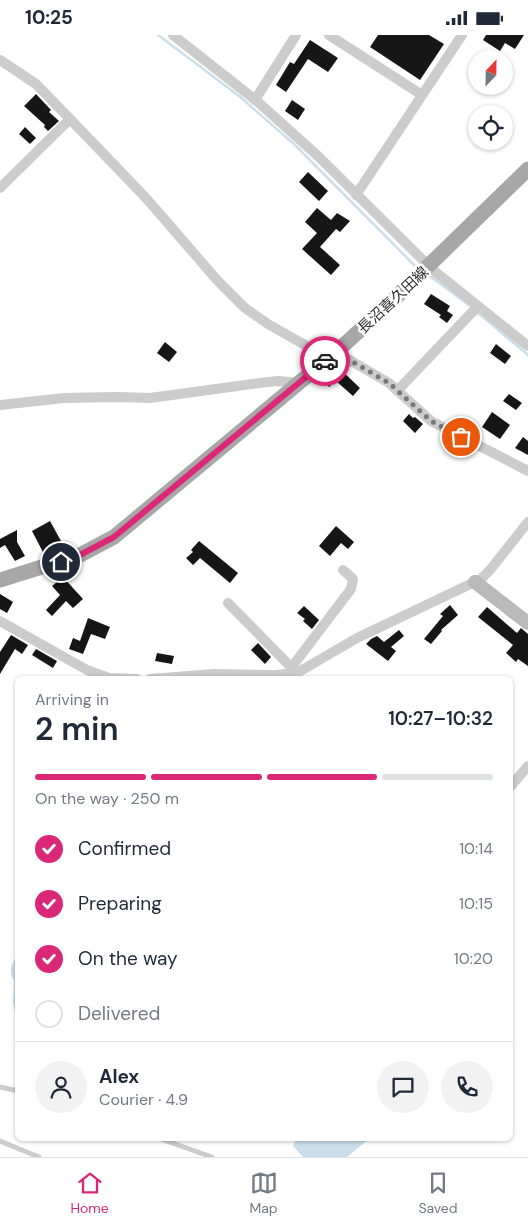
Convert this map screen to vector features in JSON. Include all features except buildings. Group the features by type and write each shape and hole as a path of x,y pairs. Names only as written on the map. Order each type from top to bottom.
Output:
{"main road":[{"name":"長沼喜久田線","path":"0,581 80,555 114,537 332,355 429,266 527,171"}],"street":[{"path":"173,35 255,100 300,140 429,266 528,346"},
{"path":"255,100 296,35"},
{"path":"329,35 422,95"},
{"path":"356,195 461,35"},
{"path":"0,60 36,84 146,198 210,272 245,308 268,324 383,379 436,423 528,471"},
{"path":"0,188 70,119"},
{"path":"397,391 478,306"},
{"path":"0,405 64,398 150,398 257,383 279,381 297,383"},
{"path":"188,676 214,674 275,675 310,667 364,634 475,582 490,570 528,522"},
{"path":"292,671 352,587 352,577 343,570"},
{"path":"475,582 528,623"},
{"path":"228,603 292,671"},
{"path":"0,621 87,670 106,676"},
{"path":"513,784 528,766"}],"lane":[{"path":"0,1087 15,1090"},
{"path":"0,1141 39,1157"},
{"path":"167,1141 212,1157"}],"water":[{"path":"15,958 15,1012 13,1003 14,981 11,968"},
{"path":"294,1141 367,1141 347,1157 303,1157 293,1146"}],"waterway":[{"path":"158,35 239,96 295,145 418,269"},
{"path":"427,274 473,308"},
{"path":"477,312 528,355"}],"way so far":[{"path":"325,361 336,352 389,383 431,421 461,437"}],"route":[{"path":"61,562 80,555 114,537 325,361"}]}
